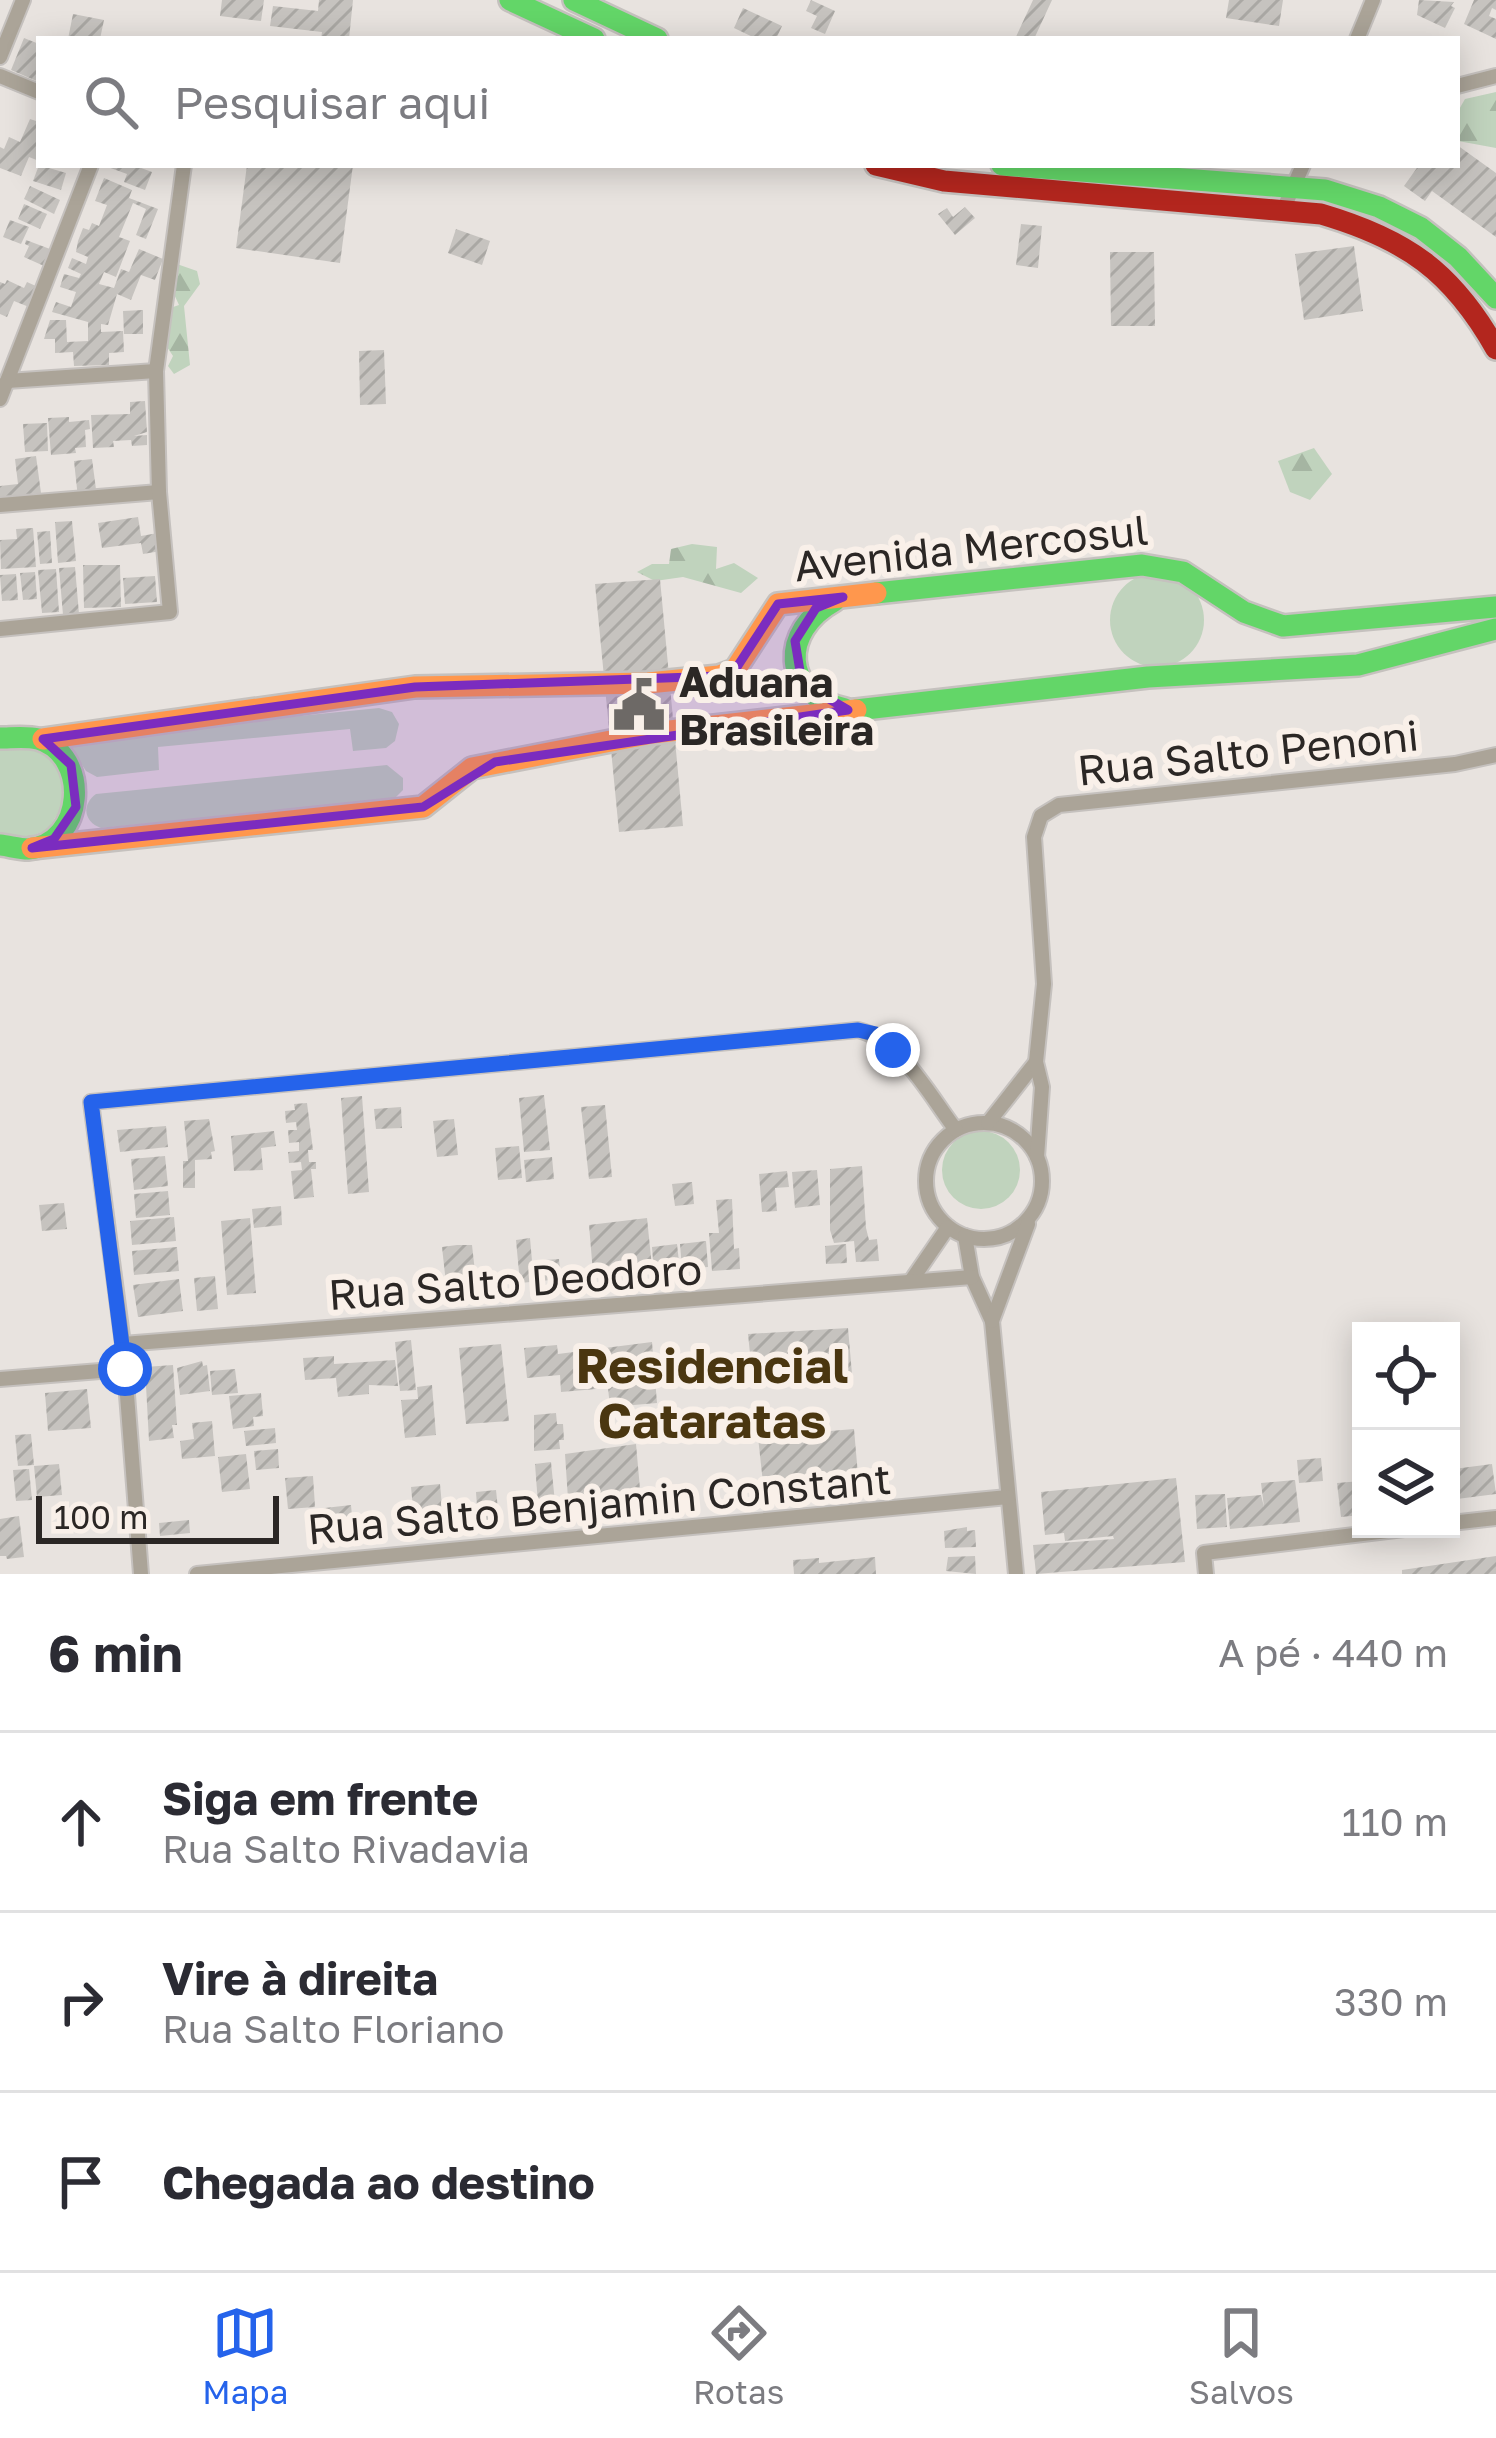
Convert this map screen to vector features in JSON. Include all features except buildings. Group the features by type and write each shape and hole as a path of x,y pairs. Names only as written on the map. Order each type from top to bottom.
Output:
{"main road":[{"path":"510,0 588,36"},
{"path":"574,0 614,30"},
{"path":"890,168 944,181 1298,176 1373,203 1430,231 1496,298"},
{"path":"1010,168 1042,180 1321,214 1364,225 1417,251 1456,286 1496,349"},
{"name":"Avenida Mercosul","path":"0,738 21,734 43,739 415,687 648,683 719,676 735,670 778,604 1163,564 1186,570 1258,623 1324,625 1490,605"},
{"path":"843,597 815,608 803,620 795,641 802,683 820,702 848,710"},
{"path":"0,845 32,848 423,807 472,768 652,733 1148,677 1358,665 1490,633"},
{"path":"32,848 67,826 76,807 77,783 71,765 43,739"}],"street":[{"path":"0,57 23,0"},
{"path":"1358,36 1373,0"},
{"path":"0,76 36,91"},
{"path":"1460,85 1496,76"},
{"path":"0,399 90,168"},
{"path":"0,629 170,612 159,492 156,370 184,168"},
{"path":"1283,210 1298,176"},
{"path":"8,381 156,370"},
{"path":"0,506 159,492"},
{"name":"Rua Salto Penoni","path":"1036,1156 1042,1088 1036,1062 1044,984 1034,837 1041,816 1059,805 1455,764 1496,755"},
{"path":"141,1574 123,1344 91,1102 858,1030 876,1034 893,1050 956,1130"},
{"path":"988,1123 1036,1062"},
{"path":"992,1321 1039,1203 1043,1184 1036,1156 1018,1134 988,1123 956,1130 941,1142 926,1176 927,1196 948,1227 964,1237 996,1239 1029,1220"},
{"path":"911,1281 948,1227"},
{"path":"964,1237 972,1277 992,1321 1016,1574"},
{"name":"Rua Salto Deodoro","path":"123,1344 972,1277"},
{"path":"0,1379 125,1369"},
{"name":"Rua Salto Benjamin Constant","path":"197,1574 1008,1497"},
{"path":"1460,1522 1496,1518"},
{"path":"1206,1574 1204,1553 1352,1535"}],"highlighted area":[{"path":"843,597 816,608 795,641 802,683 848,710 495,762 423,807 32,848 54,839 76,807 71,765 43,739 415,687 719,676 735,670 778,604"}],"green space":[{"path":"1496,92 1496,148 1460,141 1460,108 1465,99"},
{"path":"174,263 197,271 200,284 184,306 190,365 174,374 168,366 173,356 167,347 173,307 179,305 173,292"},
{"path":"1314,448 1332,474 1310,500 1290,492 1278,461"},
{"path":"692,544 717,547 716,569 734,563 758,578 741,593 683,577 655,581 637,572 652,564 669,564 671,549"},
{"path":"1157,573 1175,576 1190,587 1201,602 1201,638 1190,653 1175,664 1157,667 1139,664 1124,653 1113,638 1110,620 1113,602 1124,587 1139,576"},
{"path":"379,708 392,712 399,724 395,741 386,748 353,751 350,729 158,747 159,770 97,777 86,771 71,748 76,738"},
{"path":"0,747 38,747 61,770 65,802 48,829 28,838 0,835"},
{"path":"387,765 403,778 403,790 394,799 101,828 86,813 96,794"},
{"path":"981,1131 1009,1142 1020,1170 1009,1198 981,1209 953,1198 942,1170 953,1142"}],"traffic: fast":[{"path":"510,0 588,36"},
{"path":"574,0 651,36"},
{"path":"1041,168 1325,190 1379,207 1421,228 1458,257 1496,298"},
{"path":"876,593 1142,565 1183,572 1244,612 1283,626 1496,607"},
{"path":"834,601 804,628 795,661 809,690 845,709"},
{"path":"856,710 1148,677 1358,665 1496,629"},
{"path":"0,738 34,738 55,748 67,762 74,798 61,832 47,843 28,849 0,845"}],"traffic: slow":[{"path":"43,739 415,687 648,683 719,676 735,670 778,604 876,593"},
{"path":"32,848 423,807 472,768 652,733 856,710"}],"traffic: jam":[{"path":"889,168 944,181 1321,214 1378,235 1424,262 1462,299 1496,349"}],"place":[{"name":"Aduana Brasileira","path":"639,705"}],"district":[{"name":"Residencial Cataratas","path":"712,1392"}],"route":[{"path":"125,1369 91,1102 858,1030 876,1034 893,1050"}]}
